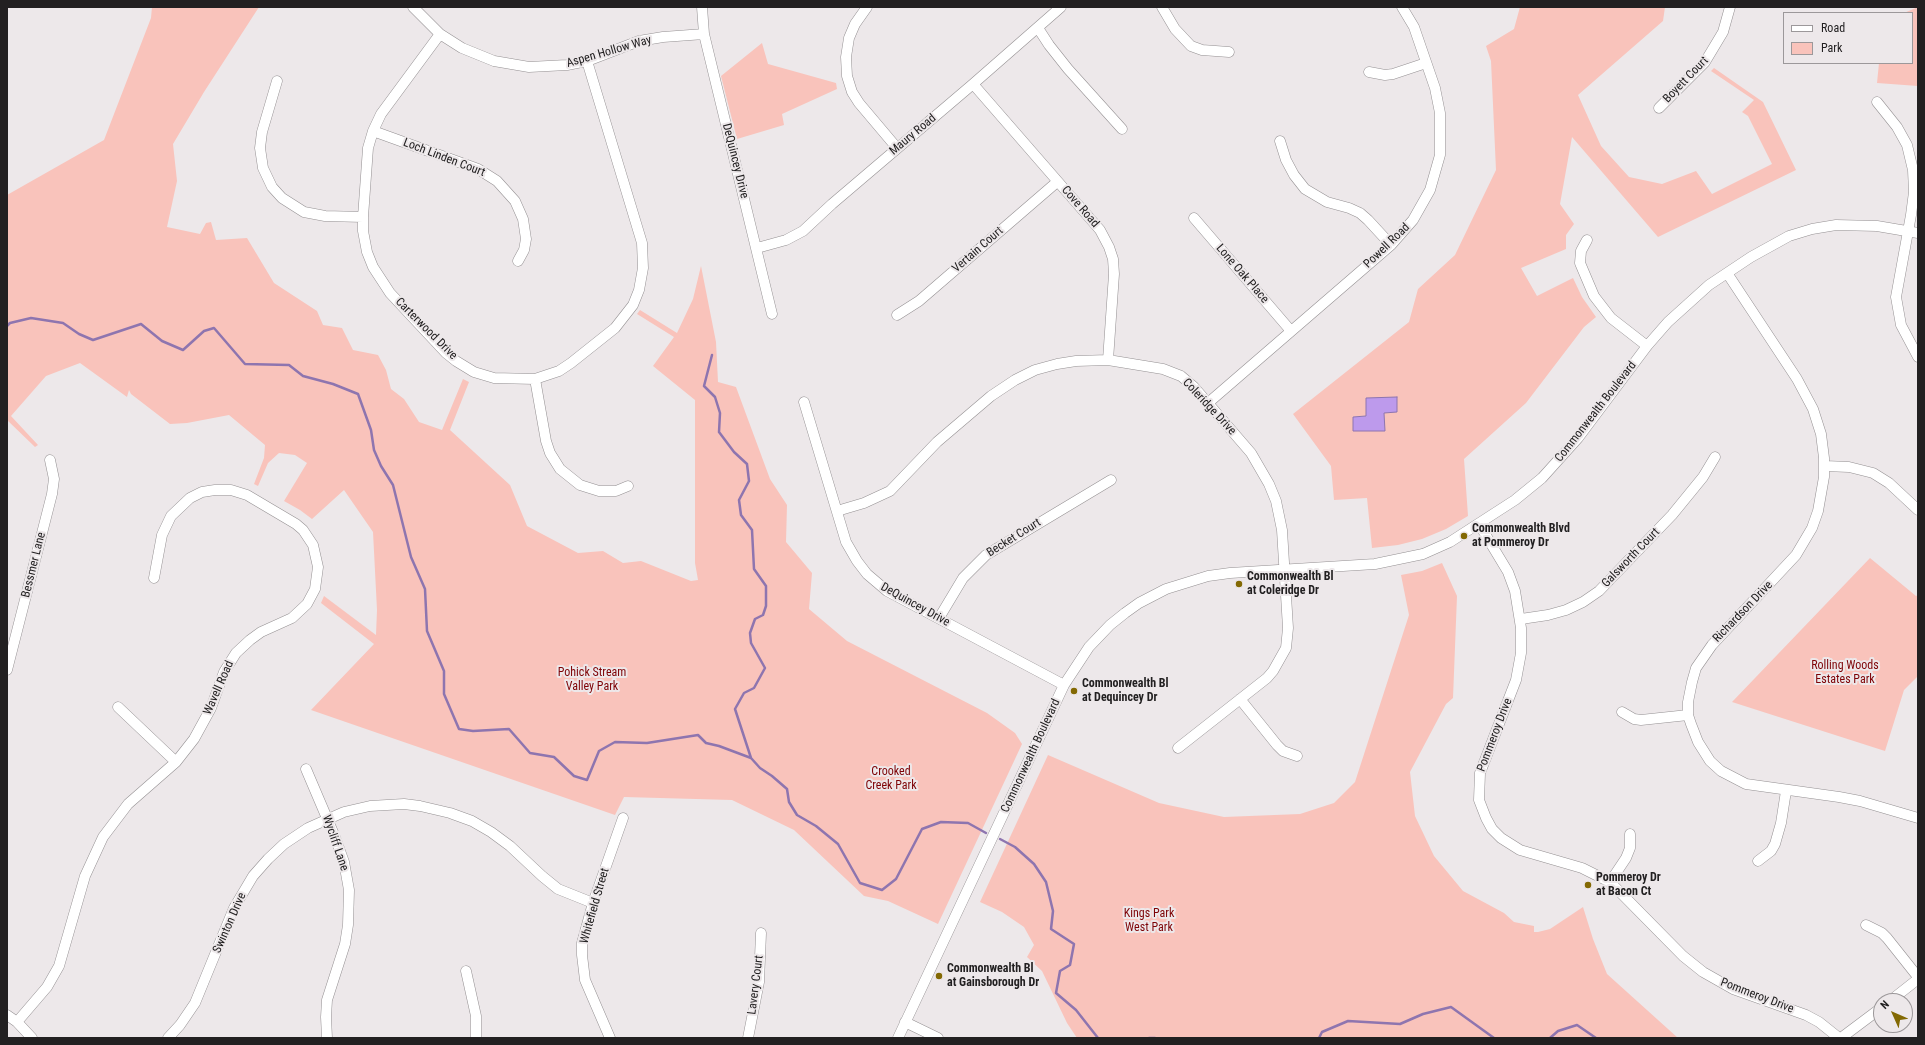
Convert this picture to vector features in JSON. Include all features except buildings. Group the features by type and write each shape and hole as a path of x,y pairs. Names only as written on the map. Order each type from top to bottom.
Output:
{"street":[{"name":"Aspen Hollow Way","path":"413,7 440,34 477,55 511,64 548,67 586,61 639,41 663,37 704,34"},
{"name":"DeQuincey Drive","path":"702,7 704,34 772,314"},
{"path":"867,7 854,24 849,38 846,57 847,76 852,92 859,103 896,148"},
{"name":"Maury Road","path":"757,248 786,240 803,231 896,148 973,84 1061,7"},
{"path":"1162,7 1175,29 1191,46 1202,50 1229,52"},
{"name":"Powell Road","path":"1208,403 1391,245 1407,228 1420,210 1430,190 1440,155 1440,113 1435,88 1414,27 1402,7"},
{"name":"Boyett Court","path":"1659,108 1706,62 1723,32 1730,7"},
{"path":"1038,28 1063,63 1122,129"},
{"name":"Carterwood Drive","path":"440,34 381,114 373,131 368,148 363,217 367,252 380,279 390,293 446,353 464,367 485,376 503,379 535,379 559,370 572,363 615,328 633,305 642,277 644,259 642,243 586,61"},
{"path":"1369,72 1385,75 1393,74 1426,63"},
{"path":"278,82 261,142 263,168 272,187 282,198 304,212 325,216 363,217"},
{"name":"Cove Road","path":"973,84 1100,230 1109,247 1113,259 1114,274 1108,360"},
{"path":"1877,102 1897,127 1909,152 1913,170 1914,192 1896,290 1896,309 1905,335 1918,357"},
{"name":"Loch Linden Court","path":"373,131 478,169 497,181 515,201 523,219 526,239 524,250 518,261"},
{"path":"1280,141 1286,160 1294,175 1305,189 1326,202 1349,208 1360,213 1391,245"},
{"name":"Vertain Court","path":"897,315 919,301 1057,182"},
{"name":"Lone Oak Place","path":"1194,218 1291,331"},
{"name":"Commonwealth Boulevard","path":"898,1038 1064,685 1080,660 1099,636 1125,613 1152,596 1180,584 1208,576 1285,569 1375,564 1404,559 1438,548 1479,524 1523,494 1556,464 1578,438 1658,332 1687,303 1727,273 1769,246 1789,236 1812,229 1836,225 1859,224 1918,233"},
{"path":"1587,240 1581,251 1580,262 1594,296 1611,318 1648,346"},
{"name":"Richardson Drive","path":"1727,273 1807,396 1821,434 1825,466 1822,496 1818,511 1803,544 1786,567 1712,645 1704,656 1692,682 1688,702 1688,715 1702,749 1721,771 1746,784 1860,801 1918,818"},
{"name":"Coleridge Drive","path":"836,511 864,503 890,491 937,442 991,396 1014,380 1035,370 1076,360 1108,360 1173,372 1189,382 1251,453 1269,484 1280,518 1285,569 1288,628 1286,648 1273,671 1178,748"},
{"path":"535,379 546,441 550,453 560,469 568,478 580,485 599,491 616,491 628,486"},
{"name":"DeQuincey Drive","path":"804,402 836,511 849,548 867,574 887,591 1064,685"},
{"name":"Galsworth Court","path":"1521,619 1548,616 1566,610 1583,602 1599,591 1672,515 1703,477 1715,457"},
{"name":"Bessmer Lane","path":"7,670 10,650 52,494 54,478 50,460"},
{"path":"1825,466 1849,467 1873,472 1889,483 1918,510"},
{"name":"Becket Court","path":"939,618 963,578 986,555 1111,480"},
{"name":"Wavell Road","path":"17,1022 47,987 59,966 85,876 103,837 128,804 176,762 188,748 201,728 211,708 224,672 236,653 250,640 266,630 285,623 300,612 307,604 315,589 318,567 313,545 303,530 296,524 247,495 231,490 215,490 202,492 190,498 171,516 162,535 154,578"},
{"name":"Pommeroy Drive","path":"1479,524 1508,572 1515,591 1521,619 1521,653 1516,680 1480,774 1478,791 1482,809 1492,828 1509,845 1531,854 1582,868 1610,882 1683,956 1703,972 1733,989 1806,1014 1840,1038"},
{"path":"1240,699 1283,751 1297,756"},
{"path":"118,707 176,762"},
{"path":"1622,712 1634,719 1641,720 1688,715"},
{"name":"Wycliff Lane","path":"306,769 344,862 349,890 345,944 328,1000 326,1017 327,1038"},
{"path":"1758,861 1770,851 1775,844 1781,824 1786,791"},
{"name":"Swinton Drive","path":"168,1038 180,1025 195,1002 234,908 253,876 268,858 284,844 308,828 327,818 370,806 388,805 420,806 450,813 472,821 492,832 558,889 593,903"},
{"name":"Whitefield Street","path":"610,1038 589,990 583,968 582,943 593,903 623,818"},
{"path":"1610,882 1626,858 1630,848 1630,834"},
{"path":"1866,925 1882,933 1887,938 1918,978 1900,993"},
{"name":"Lavery Court","path":"748,1038 759,982 761,933"},
{"path":"466,971 475,1009 476,1038"},
{"path":"1840,1038 1873,1014"},
{"path":"7,1015 17,1022 32,1038"},
{"path":"905,1022 938,1038"}],"green space":[{"path":"152,7 259,7 204,92 173,144 177,181 167,227 200,234 206,223 211,222 216,240 247,238 274,283 317,311 323,325 342,328 353,350 378,355 386,370 391,389 404,399 419,422 442,430 463,379 469,382 450,430 510,485 527,526 578,553 603,551 623,563 641,561 691,581 698,580 695,563 695,400 653,366 674,337 637,314 640,310 677,333 693,299 701,266 716,342 718,382 736,387 770,479 787,505 786,542 812,573 809,609 847,641 987,713 1015,733 1022,744 938,924 888,901 864,896 794,830 732,800 624,797 615,815 311,710 374,644 321,603 324,596 376,635 377,610 373,532 344,490 312,519 284,501 307,463 295,455 279,453 268,463 258,486 254,484 264,458 265,445 229,415 187,423 170,424 131,394 129,390 127,397 80,363 46,376 11,416 38,445 35,447 7,420 7,195 104,140 151,18"},
{"path":"1520,7 1665,7 1663,21 1578,95 1601,146 1629,177 1662,184 1696,171 1712,194 1772,164 1748,116 1742,112 1754,100 1711,71 1714,68 1763,102 1796,170 1658,237 1572,137 1560,204 1574,224 1566,235 1566,249 1521,268 1537,296 1573,278 1582,297 1596,317 1584,327 1526,403 1464,459 1468,516 1446,529 1422,539 1398,545 1372,548 1367,498 1334,500 1331,466 1293,414 1409,322 1418,289 1455,255 1496,170 1491,61 1486,46 1514,29","holes":["1397,397 1384,413 1354,431 1353,417 1366,416"]},
{"path":"1918,7 1918,86 1877,83 1879,64 1913,64 1913,12 1906,12"},
{"path":"762,43 768,64 836,83 837,89 782,114 784,125 737,139 721,76"},
{"name":"Rolling Woods Estates Park","path":"1870,558 1916,596 1918,595 1918,676 1904,690 1885,751 1732,702"},
{"name":"Kings Park West Park","path":"1442,563 1457,596 1453,698 1446,704 1410,772 1415,816 1434,856 1463,891 1504,913 1514,922 1534,926 1534,932 1550,929 1583,907 1593,939 1607,974 1678,1038 1077,1038 1067,1023 1042,971 1027,957 1034,945 1024,927 1002,912 980,902 1048,755 1159,803 1224,817 1300,814 1334,803 1355,782 1409,615 1401,575 1422,571"}],"shaded area":[{"path":"1397,397 1397,412 1384,413 1385,431 1353,431 1353,417 1366,416 1366,398"}],"waterway":[{"path":"7,326 10,323 31,318 63,323 79,334 93,340 141,324 162,341 183,350 204,331 214,328 245,364 289,365 303,376 333,384 358,394 371,430 374,450 381,466 393,485 411,557 425,589 427,631 444,671 444,694 459,729 473,731 509,729 530,753 554,757 574,776 587,780 599,751 615,742 647,743 698,735 706,743 719,746 751,758"},
{"path":"712,355 704,386 715,397 720,413 719,432 734,452 747,464 749,481 739,500 741,515 752,530 754,569 766,586 766,606 763,615 755,619 750,633 751,643 765,668 754,688 744,693 735,709 751,758 760,768 787,789 789,802 797,815 816,826 838,844 860,883 882,890 896,879 922,829 941,822 968,823 986,833"},
{"path":"1000,839 1015,847 1034,864 1046,882 1053,911 1051,929 1074,944 1070,965 1060,971 1056,993 1076,1010 1098,1038"},
{"path":"1319,1038 1322,1032 1348,1021 1400,1024 1423,1014 1451,1007 1494,1038"},
{"path":"1550,1038 1558,1031 1577,1025 1596,1038"},
{"path":"1149,1038 1155,1038"}],"place":[{"name":"Commonwealth Blvd at Pommeroy Dr","path":"1464,536"},
{"name":"Commonwealth Bl at Coleridge Dr","path":"1239,584"},
{"name":"Commonwealth Bl at Dequincey Dr","path":"1074,691"},
{"name":"Pommeroy Dr at Bacon Ct","path":"1588,885"},
{"name":"Commonwealth Bl at Gainsborough Dr","path":"939,976"}],"park label":[{"name":"Pohick Stream Valley Park","path":"592,680"},
{"name":"Crooked Creek Park","path":"891,779"}]}
